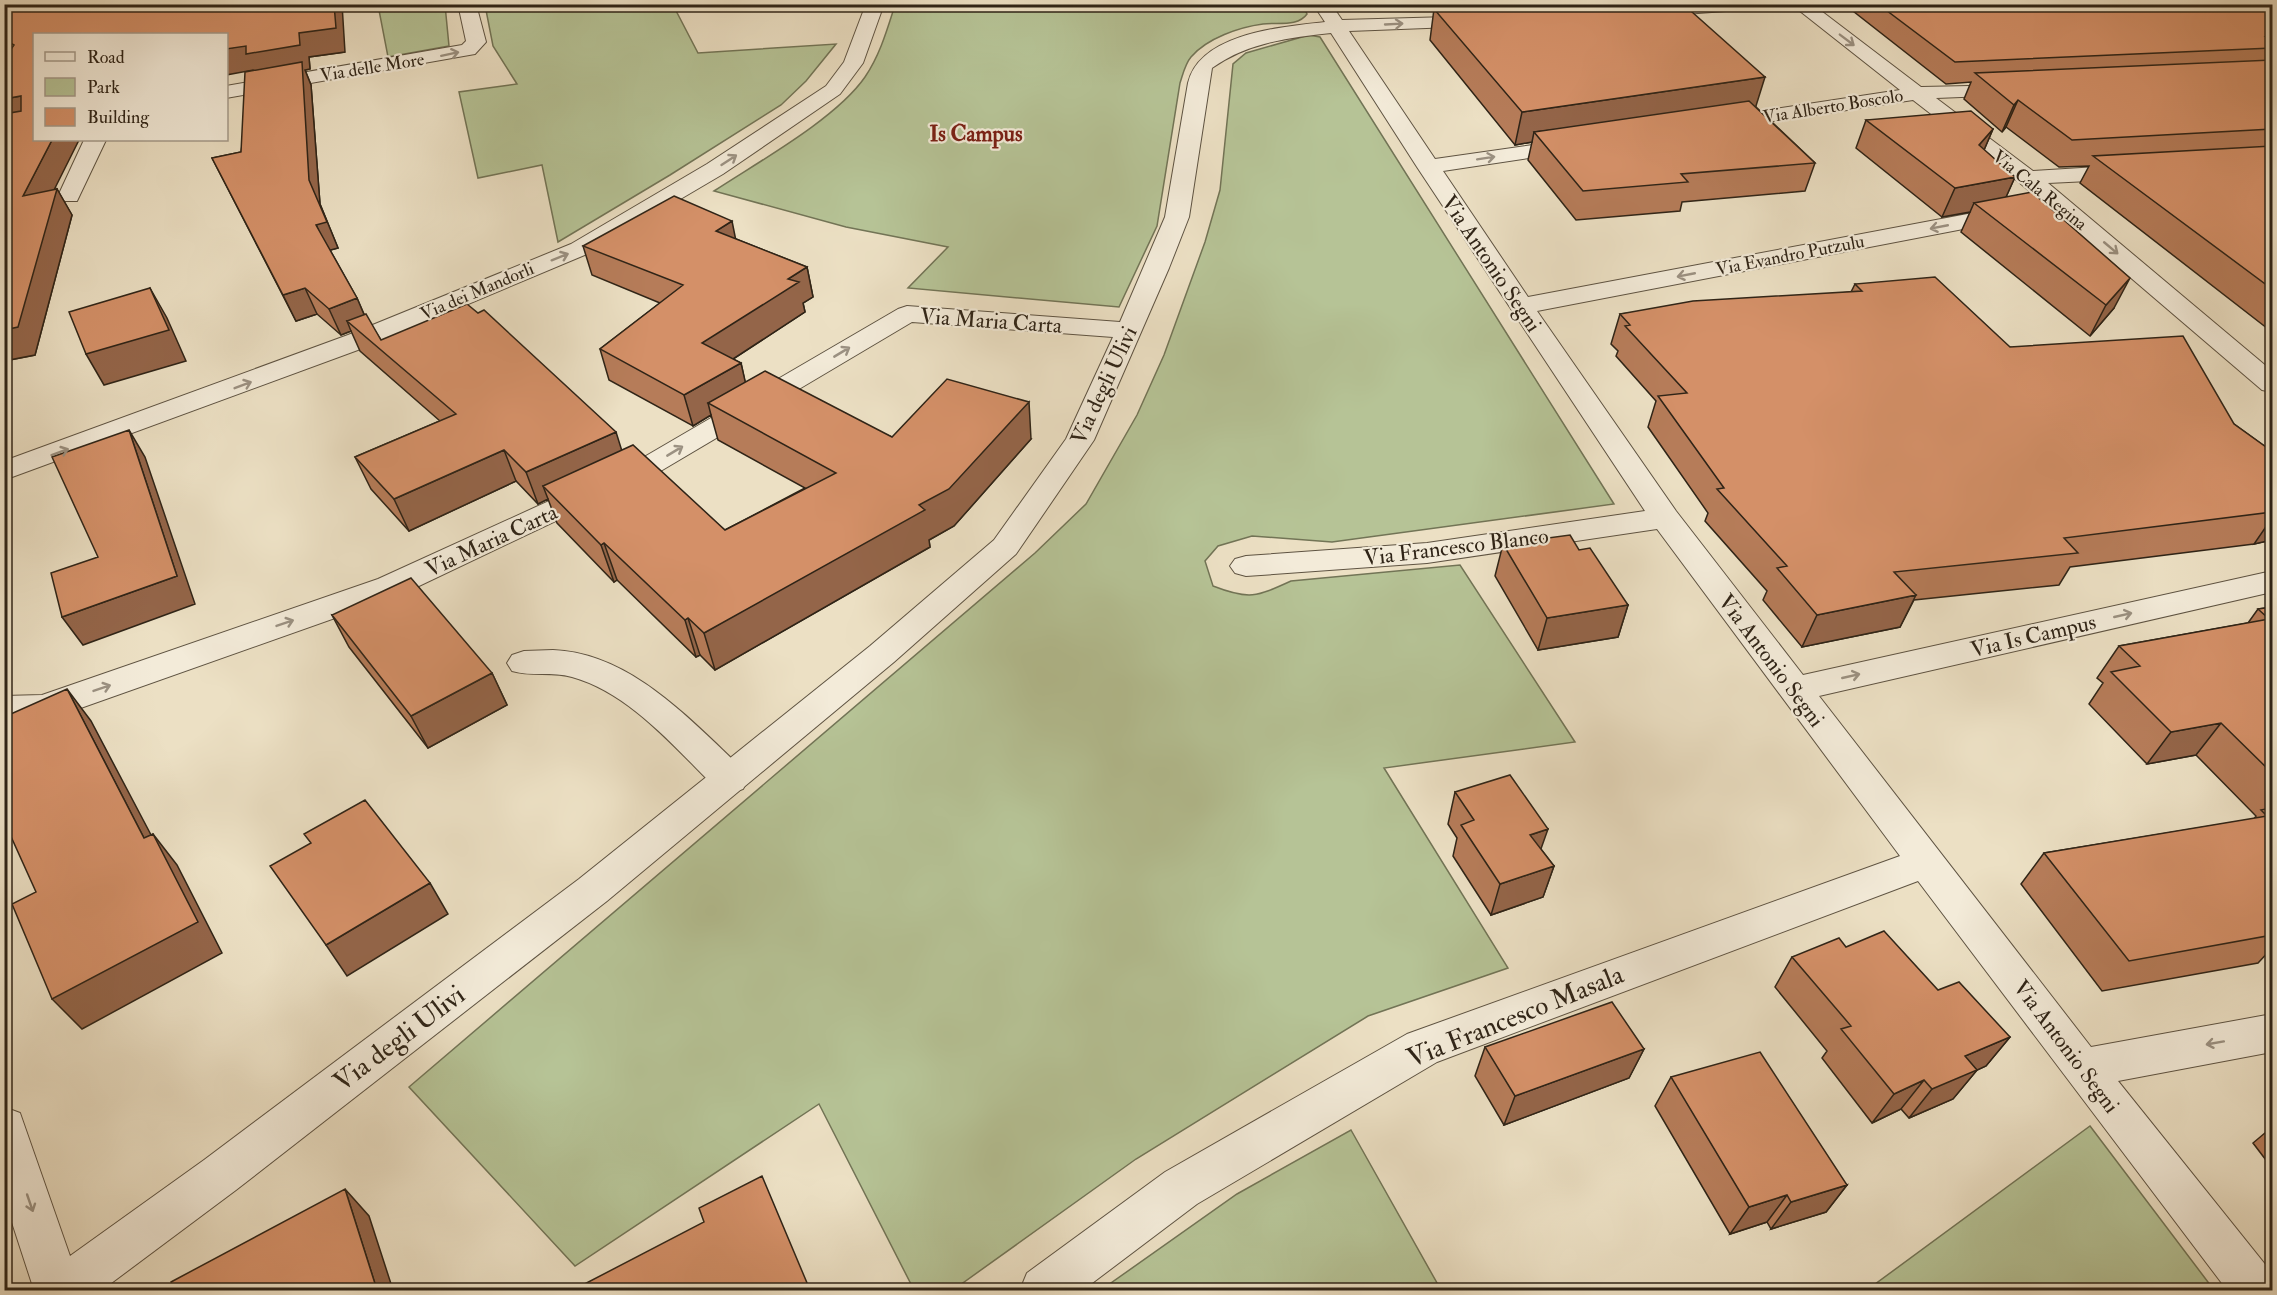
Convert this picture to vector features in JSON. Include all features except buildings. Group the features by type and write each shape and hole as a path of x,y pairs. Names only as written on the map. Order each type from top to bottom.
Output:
{"street":[{"name":"Via delle More","path":"228,92 468,50 476,42 467,4"},
{"name":"Via dei Mandorli","path":"4,471 357,341 579,249 724,163 833,90 853,63 875,4"},
{"path":"1624,12 1753,4"},
{"name":"Via Cala Regina","path":"1800,4 2028,178 2272,384"},
{"path":"1329,16 1492,19"},
{"name":"Via Antonio Segni","path":"1329,16 1665,518 2082,1068 2256,1290"},
{"name":"Via degli Ulivi","path":"60,1290 220,1175 593,890 882,654 1005,547 1080,440 1130,330 1177,217 1197,83 1204,66 1223,52 1264,36 1329,16"},
{"name":"Via Alberto Boscolo","path":"1698,126 1918,93 2027,88"},
{"path":"69,196 95,141"},
{"path":"1428,167 1593,142"},
{"path":"2028,178 2156,170"},
{"name":"Via Evandro Putzulu","path":"1521,306 2059,204"},
{"name":"Via Maria Carta","path":"4,709 44,708 389,586 649,466 907,314 1130,330"},
{"name":"Via Francesco Blanco","path":"1246,566 1427,553 1665,518"},
{"name":"Via Is Campus","path":"1794,689 2272,581"},
{"path":"524,663 570,664 612,681 652,705 730,779"},
{"name":"Via Francesco Masala","path":"1044,1290 1181,1188 1422,1048 1926,861"},
{"path":"2082,1068 2272,1033"},
{"path":"4,1128 60,1290"}],"green space":[{"path":"1302,4 1307,14 1298,21 1263,24 1234,31 1206,44 1189,60 1180,83 1157,226 1119,307 908,288 948,247 846,227 714,191 795,139 852,93 875,60 895,5"},
{"path":"378,5 445,5 449,46 388,57"},
{"path":"485,5 673,5 698,53 836,44 806,81 781,105 558,242 542,165 478,178 459,92 517,84 493,46"},
{"path":"1309,35 1320,37 1614,504 1332,542 1252,536 1218,546 1205,561 1213,586 1244,595 1260,593 1291,581 1460,565 1575,742 1384,768 1508,968 1368,1016 1136,1159 953,1290 914,1290 819,1104 575,1266 409,1087 1035,553 1086,504 1137,415 1164,355 1205,242 1220,190 1233,64 1246,53"},
{"path":"2090,1126 2214,1290 1867,1290"},
{"path":"1351,1130 1441,1290 1101,1290 1237,1194"}],"district":[{"name":"Is Campus","path":"976,133"}]}
